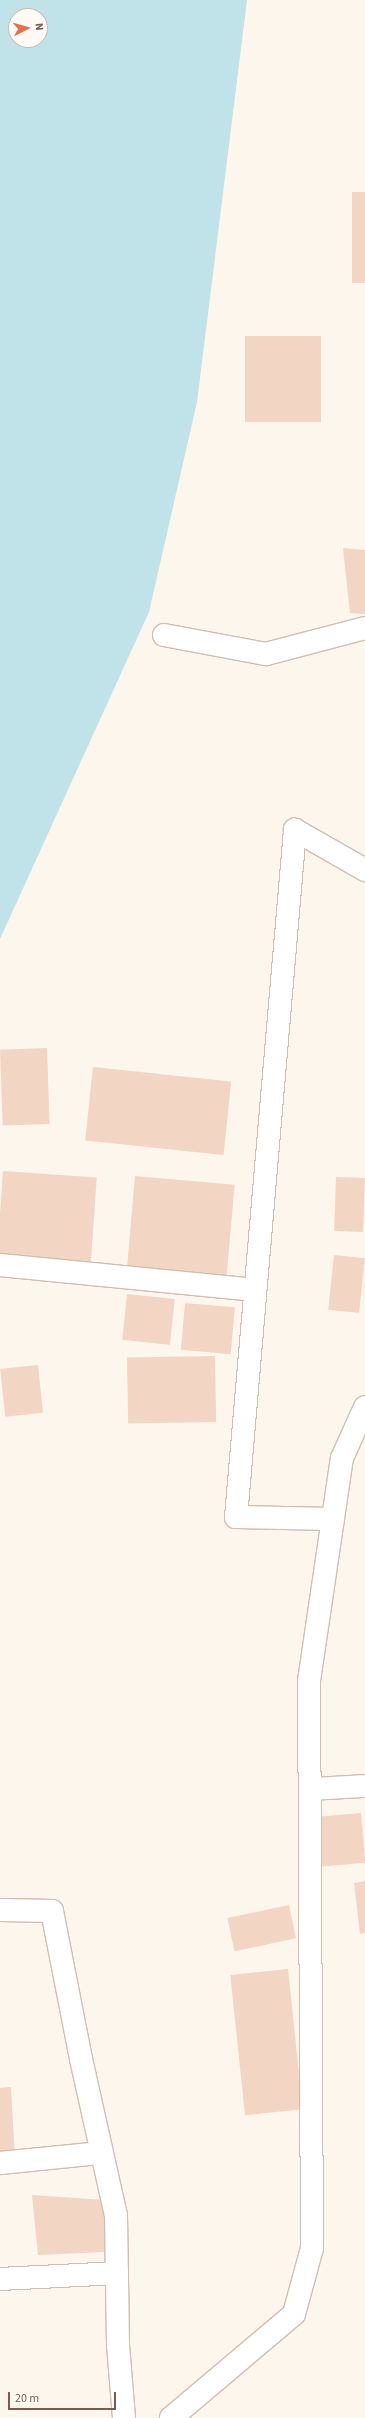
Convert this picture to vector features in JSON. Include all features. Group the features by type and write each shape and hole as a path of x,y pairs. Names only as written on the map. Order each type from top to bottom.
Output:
{"street":[{"path":"164,636 266,654 365,628"},
{"path":"333,1519 236,1517 295,830 365,870"},
{"path":"0,1266 255,1290"},
{"path":"170,2418 294,2314 312,2248 311,1789 309,1681 342,1458 365,1407"},
{"path":"311,1789 365,1786"},
{"path":"0,1910 52,1911 101,2153 116,2216 118,2344 124,2418"},
{"path":"0,2164 101,2153"},
{"path":"0,2279 117,2273"}],"water":[{"path":"0,0 247,0 197,402 149,612 0,939"}],"building":[{"path":"352,192 365,192 365,283 352,283"},
{"path":"245,336 321,336 321,422 245,422"},
{"path":"343,548 365,550 365,614 350,613"},
{"path":"47,1048 50,1124 3,1126 0,1050"},
{"path":"93,1067 231,1082 224,1155 85,1141"},
{"path":"3,1171 97,1178 91,1265 0,1259 0,1214"},
{"path":"135,1176 235,1185 226,1279 127,1271"},
{"path":"336,1177 365,1178 363,1232 334,1231"},
{"path":"334,1255 365,1258 359,1313 328,1310"},
{"path":"127,1294 175,1299 170,1345 122,1340"},
{"path":"185,1303 235,1307 231,1354 181,1350"},
{"path":"215,1356 216,1422 128,1424 127,1358"},
{"path":"38,1365 43,1413 5,1417 0,1369"},
{"path":"361,1813 365,1863 317,1867 312,1817"},
{"path":"365,1881 365,1933 360,1934 354,1883"},
{"path":"289,1905 296,1938 234,1951 227,1918"},
{"path":"288,1969 303,2109 245,2115 230,1975"},
{"path":"11,2087 15,2159 0,2160 0,2088"},
{"path":"32,2195 105,2200 105,2252 38,2255"}]}
